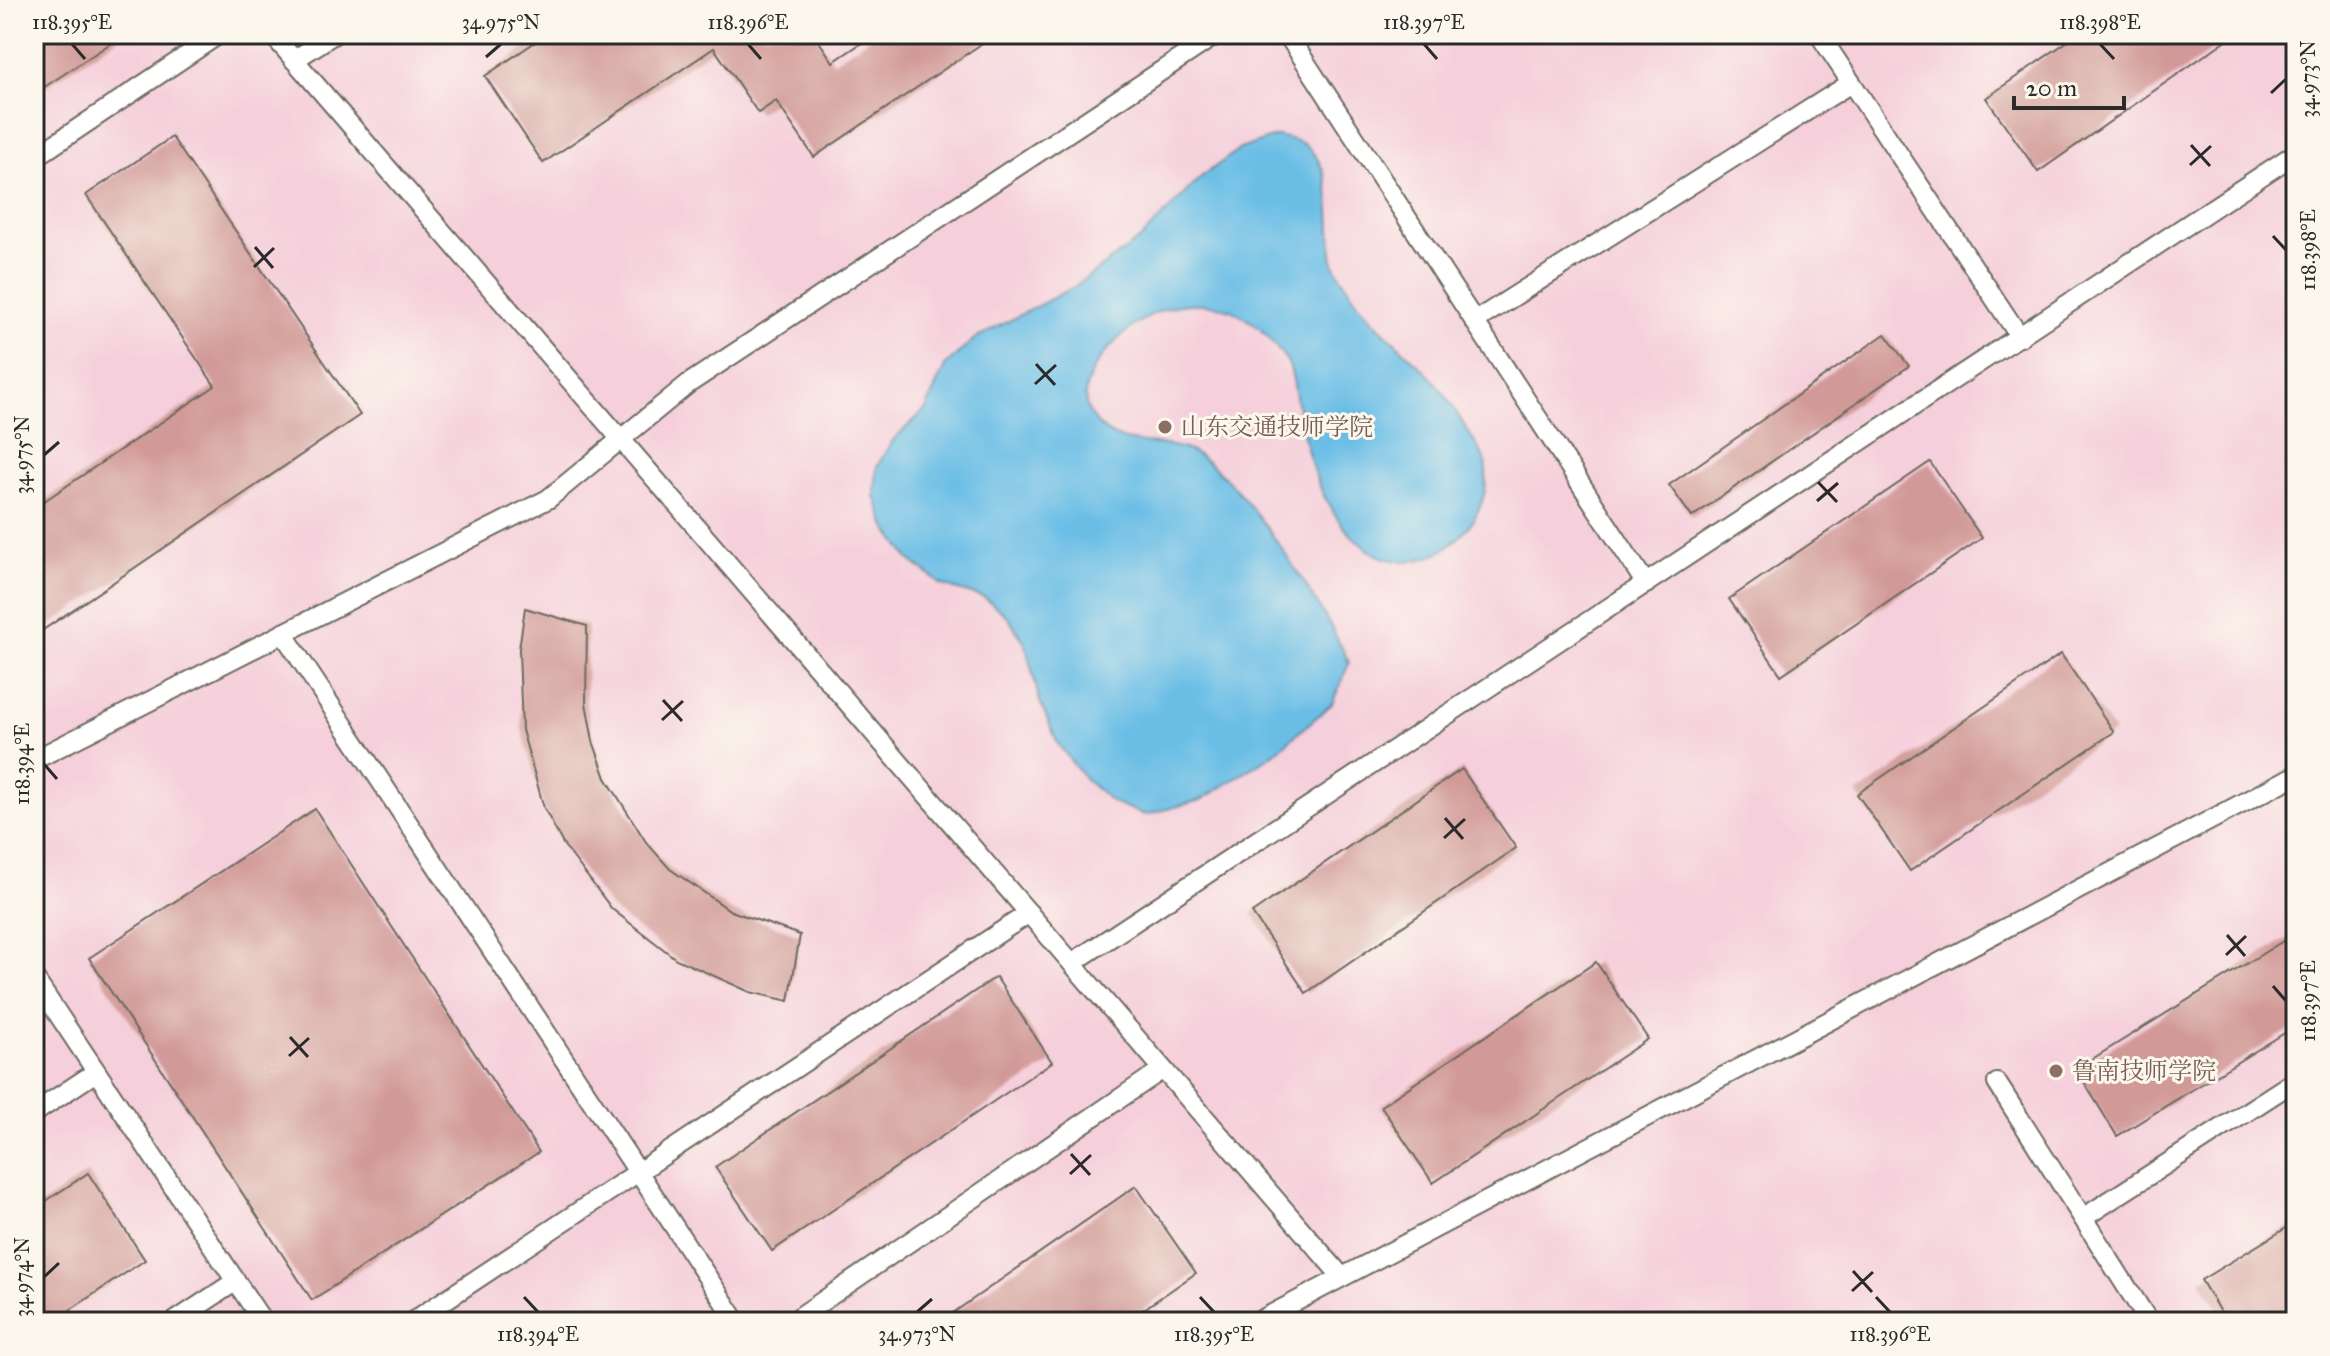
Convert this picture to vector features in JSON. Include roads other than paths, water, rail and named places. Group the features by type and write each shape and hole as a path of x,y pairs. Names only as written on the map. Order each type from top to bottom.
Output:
{"lane":[{"path":"34,158 219,34"},
{"path":"272,34 1342,1277"},
{"path":"294,60 334,34"},
{"path":"34,760 548,499 688,384 1217,34"},
{"path":"1287,34 1646,584"},
{"path":"1819,34 2020,337"},
{"path":"1475,321 1851,83"},
{"path":"1072,963 2296,153"},
{"path":"283,633 737,1322"},
{"path":"1257,1322 2296,775"},
{"path":"412,1322 1029,913"},
{"path":"34,978 263,1322"},
{"path":"792,1322 1163,1069"},
{"path":"34,1113 96,1072"},
{"path":"2083,1218 2296,1080"},
{"path":"1997,1083 2149,1322"},
{"path":"174,1322 236,1281"}],"water":[{"path":"1277,136 1302,143 1320,163 1327,186 1335,267 1369,316 1447,397 1482,454 1485,486 1479,509 1466,530 1449,546 1429,557 1407,561 1384,558 1362,545 1348,531 1326,500 1306,446 1289,365 1262,331 1246,318 1210,305 1172,307 1135,325 1114,343 1088,381 1085,395 1088,409 1096,422 1117,437 1180,448 1212,466 1257,515 1281,547 1322,612 1349,663 1332,704 1271,756 1201,800 1145,815 1112,802 1085,779 1058,744 1040,702 1025,643 1007,616 985,598 942,585 908,558 886,527 875,496 877,466 894,439 926,409 945,366 974,339 1074,287 1140,239 1201,177 1240,149"}],"place":[{"name":"山东交通技师学院","path":"1165,427"},
{"name":"鲁南技师学院","path":"2056,1071"}]}
